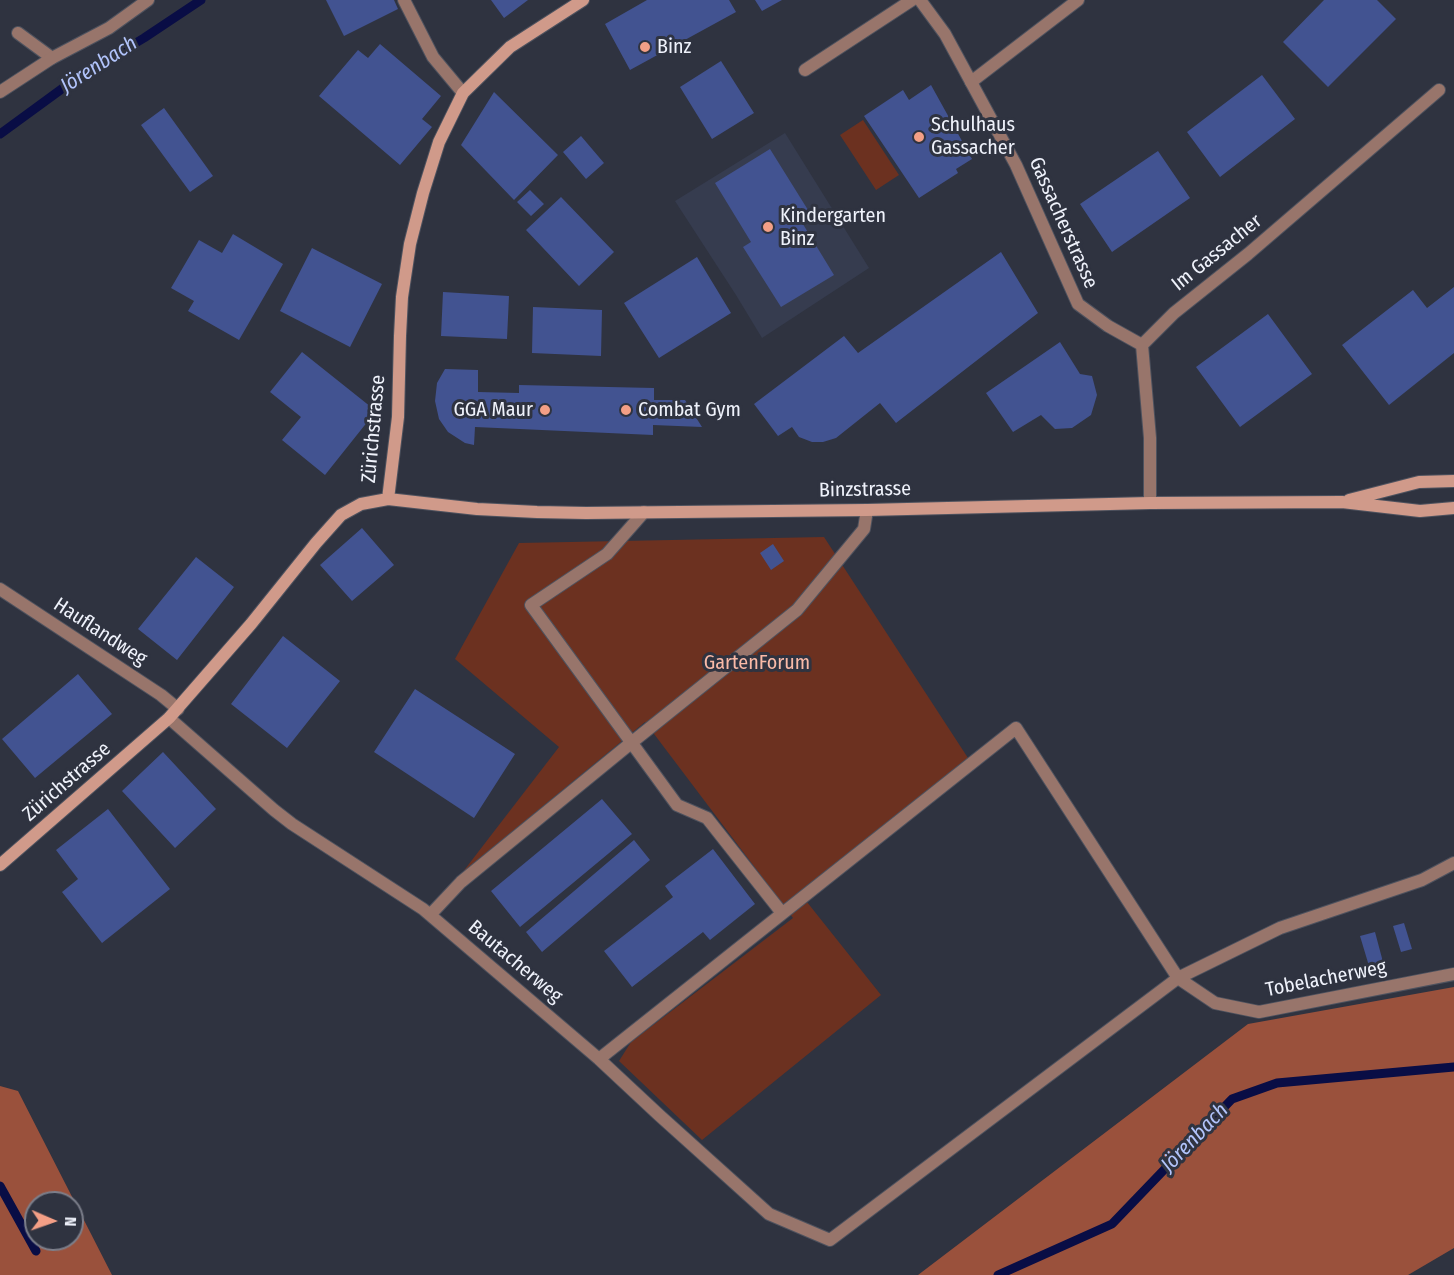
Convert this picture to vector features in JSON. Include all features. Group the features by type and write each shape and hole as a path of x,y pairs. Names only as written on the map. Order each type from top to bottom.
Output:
{"main road":[{"name":"Zürichstrasse","path":"0,865 178,709 341,515 361,504 388,499 398,417 402,297 410,244 439,142 463,93 510,47 583,0"},
{"name":"Binzstrasse","path":"1342,502 1419,482 1454,481"},
{"name":"Binzstrasse","path":"388,499 477,509 537,512 867,510 1150,503 1342,502 1420,511 1454,508"}],"street":[{"path":"0,92 52,58 108,28 148,0"},
{"path":"404,0 433,57 463,93"},
{"path":"805,70 912,0"},
{"name":"Gassacherstrasse","path":"920,0 945,34 1016,165 1078,304 1108,326 1142,345"},
{"path":"971,82 1078,0"},
{"path":"18,33 52,58"},
{"name":"Im Gassacher","path":"1142,345 1174,313 1248,254 1438,90"},
{"path":"1142,345 1150,438 1150,503"},
{"path":"430,915 461,882 797,610 864,530 867,510"},
{"path":"644,512 607,554 531,605 677,805 707,818 782,913"},
{"name":"Hauflandweg","path":"0,589 161,695 178,709"},
{"name":"Bautacherweg","path":"169,718 292,824 397,891 430,915 599,1059 769,1214 830,1240 1178,978"},
{"path":"599,1059 1016,728 1178,978 1280,928 1422,880 1454,863"},
{"name":"Tobelacherweg","path":"1178,978 1215,1003 1259,1012 1454,974"}],"shaded area":[{"name":"Kindergarten Binz","path":"785,133 869,268 762,338 675,201"},
{"path":"1454,987 1454,1248 1408,1275 918,1275 1248,1024"},
{"path":"0,1086 18,1091 69,1191 24,1191 24,1251 84,1251 84,1220 112,1275 0,1275"}],"green space":[{"path":"863,120 899,175 876,190 840,135"},
{"name":"GartenForum","path":"824,537 968,758 799,892 881,995 702,1140 619,1061 631,1042 793,918 645,722 462,873 559,747 455,659 519,543"}],"building":[{"path":"326,0 394,0 398,9 344,36"},
{"path":"491,0 528,0 504,18"},
{"name":"Binz","path":"647,0 729,0 736,12 630,70 605,24"},
{"path":"755,0 782,0 762,11"},
{"path":"1324,0 1377,0 1396,19 1328,87 1283,42"},
{"path":"380,44 441,96 422,119 432,127 400,165 319,96 358,50 368,58"},
{"path":"721,61 754,113 712,139 680,87"},
{"path":"1262,75 1295,119 1220,177 1187,132"},
{"name":"Schulhaus Gassacher","path":"931,85 972,159 956,169 958,173 919,198 864,116 903,90 909,100"},
{"path":"494,92 558,155 514,200 461,145"},
{"path":"164,108 213,176 190,192 141,125"},
{"path":"581,136 604,163 586,179 563,152"},
{"path":"770,149 808,210 798,216 834,275 781,307 743,247 751,242 715,183"},
{"path":"1158,151 1190,198 1112,252 1080,204"},
{"path":"530,190 544,204 531,216 517,202"},
{"path":"561,197 614,252 579,286 526,230"},
{"path":"233,234 283,264 239,340 188,311 194,301 171,288 199,240 222,253"},
{"path":"312,248 382,284 350,347 280,311"},
{"path":"1001,252 1038,313 896,423 880,403 836,438 823,442 812,442 799,437 792,427 778,436 754,404 844,336 858,353"},
{"path":"697,257 731,313 659,358 624,303"},
{"path":"1454,287 1454,353 1389,405 1342,345 1413,290 1427,308"},
{"path":"443,292 509,296 507,339 441,336"},
{"path":"533,307 602,310 601,356 532,353"},
{"path":"1268,314 1312,374 1240,427 1196,367"},
{"path":"1060,342 1080,374 1092,376 1097,395 1091,415 1072,428 1055,429 1041,415 1013,432 986,393"},
{"path":"302,352 376,411 325,475 282,440 301,417 270,392"},
{"name":"GGA Maur","path":"445,369 478,370 478,392 519,393 519,385 654,388 654,400 685,400 702,427 653,425 653,435 475,427 474,445 465,443 448,432 439,419 435,401 437,383"},
{"path":"362,528 394,565 352,601 320,565"},
{"path":"773,544 784,561 771,570 760,553"},
{"path":"196,557 234,587 177,660 138,629"},
{"path":"283,636 340,681 287,748 231,704"},
{"path":"78,674 112,714 35,778 2,739"},
{"path":"415,689 515,754 474,818 374,752"},
{"path":"163,752 216,809 175,848 122,791"},
{"path":"602,799 632,834 520,927 491,891"},
{"path":"108,809 170,889 102,943 62,892 78,879 56,850"},
{"path":"634,840 650,860 542,952 526,932"},
{"path":"713,849 755,904 710,940 703,932 632,987 604,951 673,897 665,886"},
{"path":"1404,923 1412,949 1401,952 1393,926"},
{"path":"1375,932 1383,962 1369,966 1360,936"}],"waterway":[{"name":"Jörenbach","path":"0,134 74,80 201,0"},
{"name":"Jörenbach","path":"998,1275 1112,1224 1232,1099 1277,1083 1454,1067"},
{"name":"Jörenbach","path":"0,1186 24,1229"}],"place":[{"name":"Binz","path":"645,47"},
{"name":"Schulhaus Gassacher","path":"919,137"},
{"name":"Kindergarten Binz","path":"768,227"},
{"name":"GGA Maur","path":"545,410"},
{"name":"Combat Gym","path":"626,410"}]}
